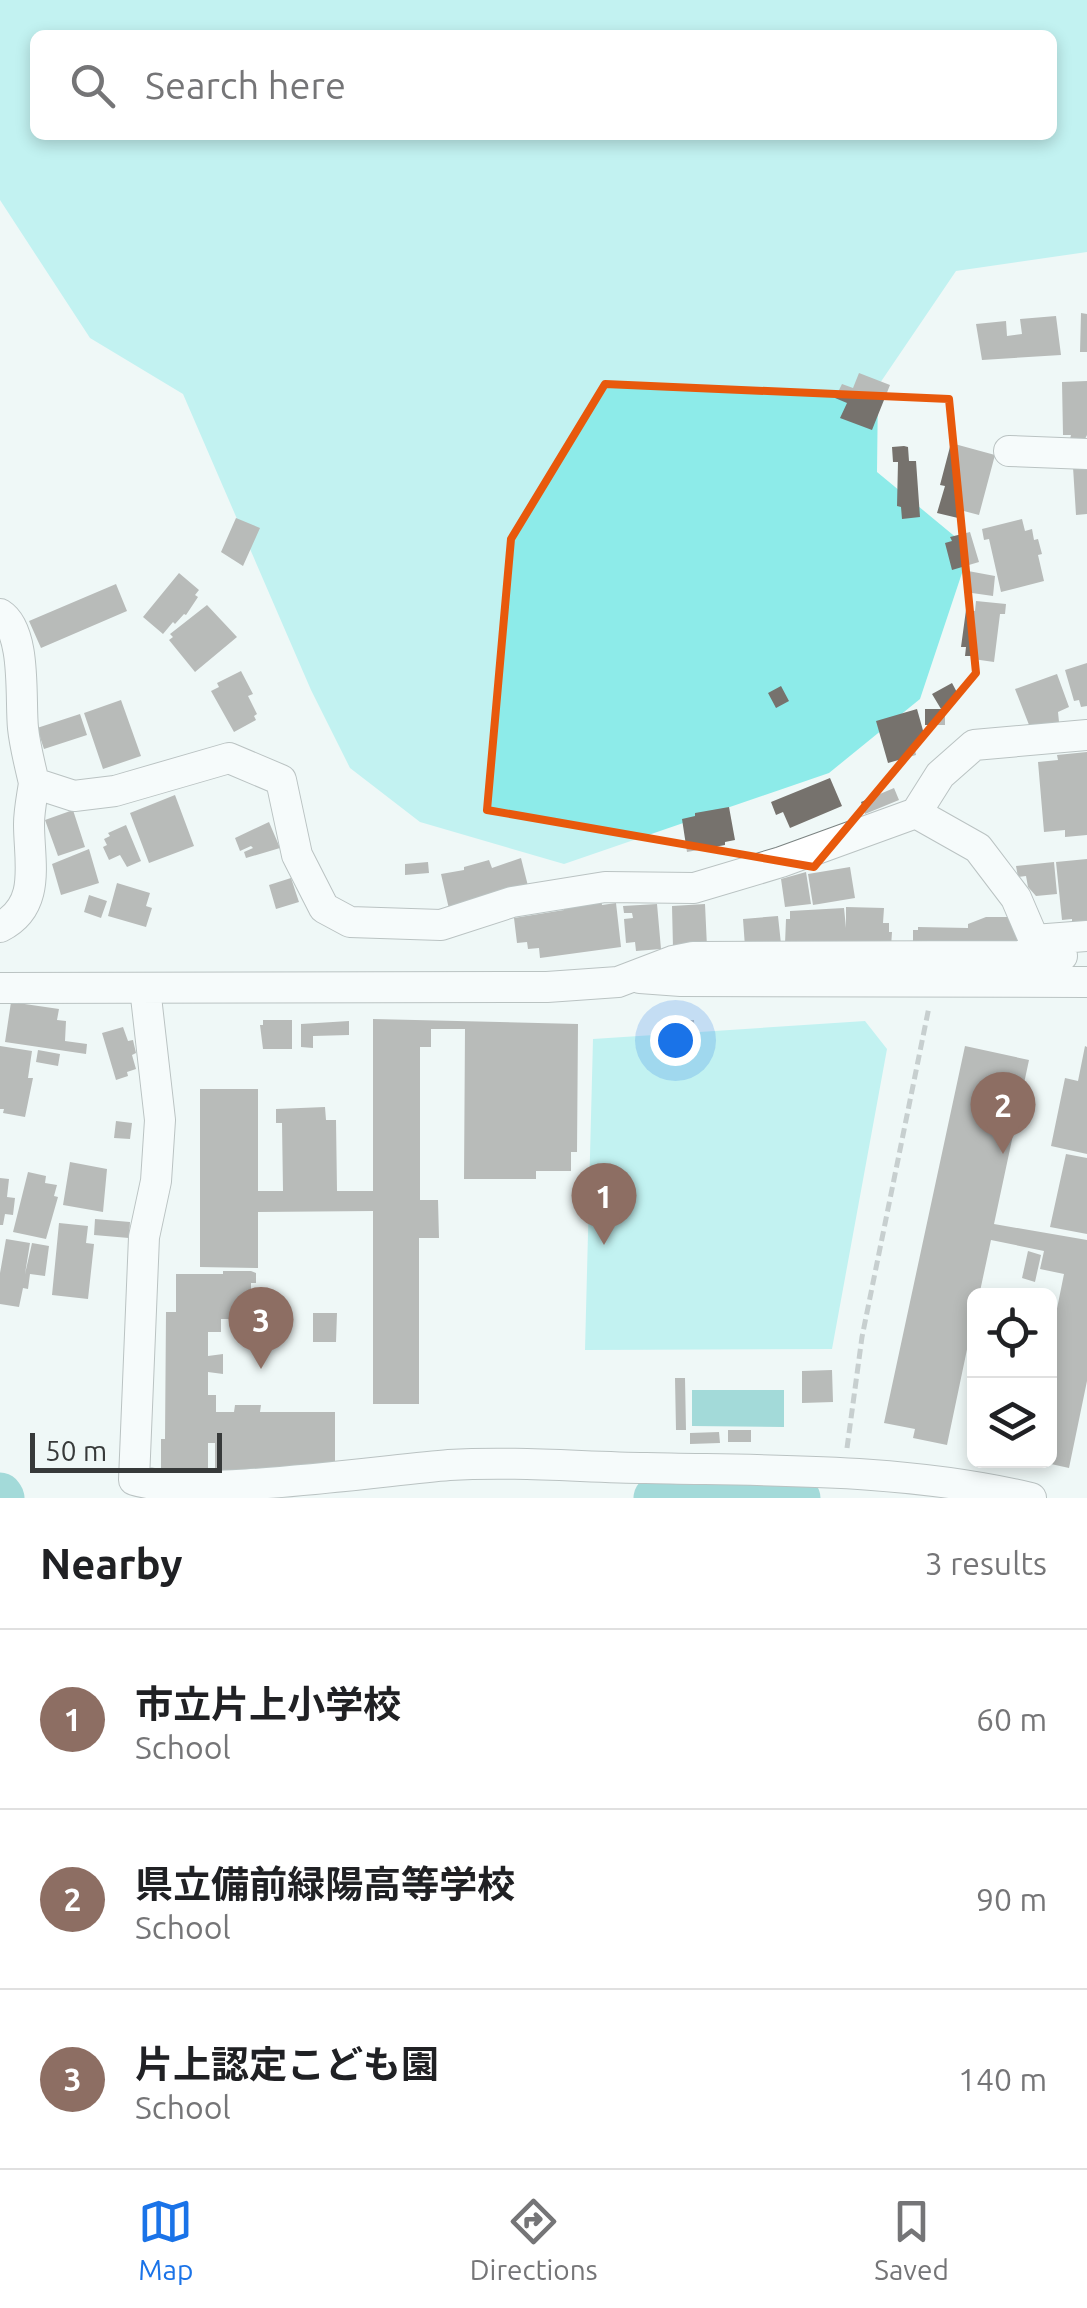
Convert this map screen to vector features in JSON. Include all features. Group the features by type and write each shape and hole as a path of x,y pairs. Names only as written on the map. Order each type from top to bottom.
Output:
{"street":[{"path":"1009,451 1087,454"},
{"path":"0,614 8,619 19,650 23,732 34,784 29,820 32,888 13,920 0,926"},
{"path":"34,784 74,796 115,791 228,758 281,780 296,855 324,908 350,922 442,925 512,902 604,888 694,888 781,862 916,813 940,775 974,745 1087,735"},
{"path":"916,813 978,848 1016,898 1029,948"},
{"path":"1029,948 1087,936"},
{"path":"0,988 548,987 601,985 693,957 1029,948 1087,956"},
{"path":"633,977 681,981 1087,982"},
{"path":"145,988 160,1120 156,1180 144,1237 134,1480 150,1488 208,1491 452,1465 843,1487 990,1488 1030,1498"}],"path":[{"path":"843,1487 862,1338 934,982"}],"highlighted area":[{"path":"605,384 949,399 976,673 814,867 487,810 511,539"}],"shaded area":[{"path":"0,0 1087,0 1087,252 956,271 878,386 877,472 970,549 920,699 829,773 564,864 420,822 350,768 311,690 183,394 90,338 0,200"},
{"path":"865,1021 887,1049 832,1349 585,1350 593,1039"},
{"path":"692,1390 784,1390 784,1427 692,1426"}],"building":[{"path":"1081,313 1087,314 1087,352 1080,352"},
{"path":"1056,316 1061,355 982,360 976,324 1006,321 1007,336 1022,334 1020,319"},
{"path":"859,373 890,385 872,430 840,418 847,403 835,398 842,384 853,388"},
{"path":"1087,381 1087,435 1085,439 1070,439 1071,435 1063,435 1062,382"},
{"path":"951,443 995,455 979,515 960,510 958,518 937,513"},
{"path":"892,447 908,447 909,461 916,461 920,517 902,519 901,507 897,506 898,462 893,462"},
{"path":"1087,466 1087,514 1076,515 1073,467"},
{"path":"236,518 260,528 243,566 221,552"},
{"path":"1022,519 1025,531 1032,529 1034,540 1038,539 1044,581 1001,592 989,539 984,540 982,529"},
{"path":"970,532 979,562 952,570 945,543 952,541 950,537"},
{"path":"968,571 995,576 993,596 965,592"},
{"path":"179,573 199,590 195,595 198,597 186,615 163,634 143,617"},
{"path":"116,584 127,611 41,648 29,621"},
{"path":"976,601 1006,604 1005,614 1000,614 994,662 965,656 966,647 961,647 966,610 975,611"},
{"path":"207,605 237,637 195,672 169,640 173,637 170,634"},
{"path":"1087,663 1087,706 1081,707 1079,700 1074,701 1065,670"},
{"path":"241,671 253,694 248,696 257,714 256,720 234,732 211,691 219,687 217,683"},
{"path":"1057,674 1069,707 1058,712 1059,722 1031,730 1015,689"},
{"path":"952,683 960,698 941,709 932,694"},
{"path":"781,686 789,701 776,708 768,693"},
{"path":"121,700 141,756 103,769 84,713"},
{"path":"917,709 924,734 920,735 922,742 914,745 916,755 888,763 876,721"},
{"path":"925,709 945,709 945,725 925,725"},
{"path":"80,714 87,735 44,749 37,728"},
{"path":"1087,752 1087,835 1065,837 1065,830 1044,832 1038,762 1058,760 1057,755"},
{"path":"830,778 842,806 790,828 783,812 776,815 771,802"},
{"path":"894,788 899,800 865,814 861,802"},
{"path":"175,795 194,846 149,863 130,813"},
{"path":"729,807 735,840 687,852 682,819"},
{"path":"73,810 85,847 58,856 45,820"},
{"path":"269,822 280,848 246,858 244,852 253,848 240,851 235,838"},
{"path":"126,825 141,861 127,867 120,855 109,860 103,847 107,845 104,839 110,836 108,833"},
{"path":"89,849 99,883 61,895 52,864"},
{"path":"521,858 528,886 449,909 441,874 489,860 492,868"},
{"path":"1087,859 1087,929 1072,923 1072,919 1062,920 1056,862"},
{"path":"428,862 429,873 405,875 405,864"},
{"path":"1054,862 1057,894 1036,896 1028,887 1026,876 1018,877 1016,866"},
{"path":"850,867 855,898 813,905 808,874"},
{"path":"806,872 811,904 785,907 781,879"},
{"path":"291,878 299,902 276,909 269,885"},
{"path":"117,883 150,893 146,906 152,908 146,927 108,916"},
{"path":"89,895 107,901 101,918 84,912"},
{"path":"601,897 602,905 616,903 621,947 540,958 539,948 528,949 527,942 517,943 514,918 564,910 563,902"},
{"path":"657,904 661,949 636,951 635,942 626,943 624,919 633,918 632,913 624,913 623,906"},
{"path":"705,904 707,947 673,948 672,906"},
{"path":"846,907 884,908 883,923 889,923 892,932 891,947 785,944 790,911 844,908 846,928"},
{"path":"778,916 781,944 745,947 743,919"},
{"path":"986,917 1020,917 1019,946 913,945 913,930 918,927 968,928 968,924"},
{"path":"11,1002 59,1009 57,1020 66,1021 65,1041 87,1044 86,1054 5,1042"},
{"path":"373,1019 578,1024 577,1152 571,1152 571,1171 536,1171 536,1179 464,1179 465,1029 431,1029 431,1047 420,1047 420,1200 438,1200 439,1238 419,1238 419,1404 373,1404 373,1211 258,1212 258,1268 200,1267 200,1089 258,1089 258,1191 283,1191 282,1123 276,1123 276,1109 325,1107 326,1120 336,1120 337,1191 373,1191"},
{"path":"263,1020 292,1020 292,1049 263,1049"},
{"path":"694,1020 695,1042 664,1043 662,1021"},
{"path":"349,1021 349,1035 313,1036 313,1048 301,1047 301,1024"},
{"path":"123,1027 128,1041 133,1040 136,1069 116,1080 102,1033"},
{"path":"0,1046 32,1051 28,1078 33,1078 25,1117 0,1109"},
{"path":"965,1046 1029,1060 994,1224 1087,1240 1087,1381 1069,1468 1057,1465 1057,1308 1064,1274 1040,1269 1044,1251 991,1240 981,1288 967,1288 967,1349 947,1445 913,1438 915,1429 884,1423"},
{"path":"1085,1046 1087,1154 1051,1146 1065,1078 1078,1081"},
{"path":"38,1050 60,1054 58,1066 36,1062"},
{"path":"116,1121 132,1123 130,1139 114,1138"},
{"path":"1066,1154 1087,1158 1087,1234 1050,1227"},
{"path":"70,1162 107,1169 103,1212 63,1205"},
{"path":"28,1172 46,1176 45,1183 57,1185 54,1196 58,1197 46,1239 13,1232"},
{"path":"0,1178 9,1179 7,1197 15,1198 13,1215 5,1214 3,1225 0,1225"},
{"path":"95,1219 130,1222 129,1238 94,1235"},
{"path":"59,1223 88,1226 86,1243 94,1244 88,1299 52,1295"},
{"path":"6,1239 30,1243 25,1274 32,1243 49,1246 45,1276 30,1274 19,1307 0,1304"},
{"path":"1028,1251 1041,1255 1035,1282 1022,1278"},
{"path":"251,1271 256,1273 256,1283 251,1283 251,1319 221,1319 221,1332 208,1332 208,1356 223,1354 223,1374 208,1372 208,1395 216,1395 216,1412 234,1412 235,1405 261,1405 260,1412 335,1412 335,1463 306,1464 306,1471 215,1475 215,1443 208,1443 208,1475 161,1473 166,1312 176,1312 176,1274"},
{"path":"313,1313 337,1313 336,1342 313,1342"},
{"path":"832,1370 833,1402 802,1403 802,1371"},
{"path":"675,1378 685,1378 686,1430 676,1430"},
{"path":"728,1430 751,1430 751,1442 728,1442"},
{"path":"719,1432 720,1443 690,1444 690,1433"}],"waterway":[{"path":"656,1498 798,1498"}],"place":[{"name":"県立備前緑陽高等学校","path":"1003,1154"},
{"name":"市立片上小学校","path":"604,1245"},
{"name":"片上認定こども園","path":"261,1369"}]}
